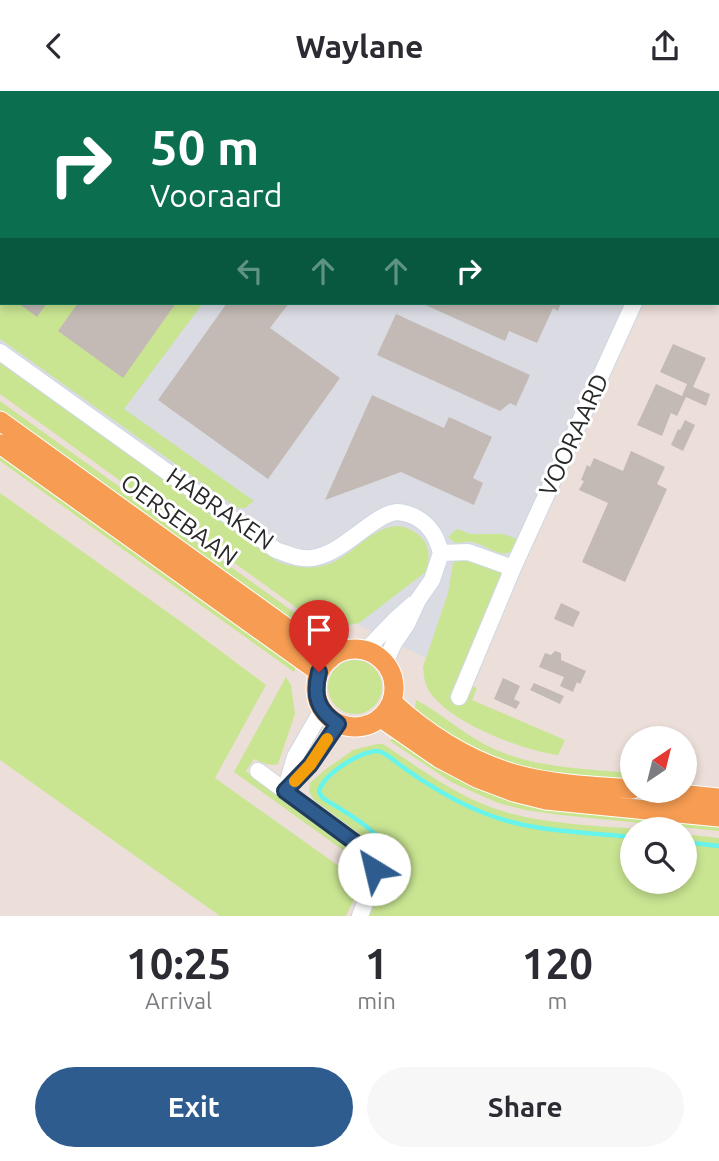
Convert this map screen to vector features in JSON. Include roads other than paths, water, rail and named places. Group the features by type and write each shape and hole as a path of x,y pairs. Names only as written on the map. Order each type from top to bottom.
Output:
{"main road":[{"name":"OERSEBAAN","path":"0,421 324,665"},
{"name":"OERSEBAAN","path":"0,444 324,665"},
{"path":"353,649 365,651 376,655 384,663 392,675 394,689 386,710 368,726 353,728 338,724 322,710 316,685 324,665 341,652 353,649"},
{"path":"386,710 408,717 448,745 483,763 518,775 620,788"},
{"path":"386,710 439,758 477,778 514,792 546,800 719,817"},
{"path":"697,796 719,798"}],"street":[{"name":"VOORAARD","path":"459,697 513,568 633,305"},
{"name":"HABRAKEN","path":"0,352 276,550 302,559 318,557 336,550 379,519 396,512 414,516 427,525 437,540 441,553"},
{"path":"384,663 418,600 432,580 441,553 468,552 513,568"},
{"path":"365,651 395,619 418,600"},
{"path":"285,791 295,757 322,710"},
{"path":"285,791 310,765 338,724"},
{"path":"258,771 368,852 374,869 360,916"}],"waterway":[{"path":"382,900 392,873 386,848 368,828 323,798 319,792 334,772 352,759 370,752 384,753 440,792 502,819 557,830 620,836"},
{"path":"697,843 719,846"}]}
